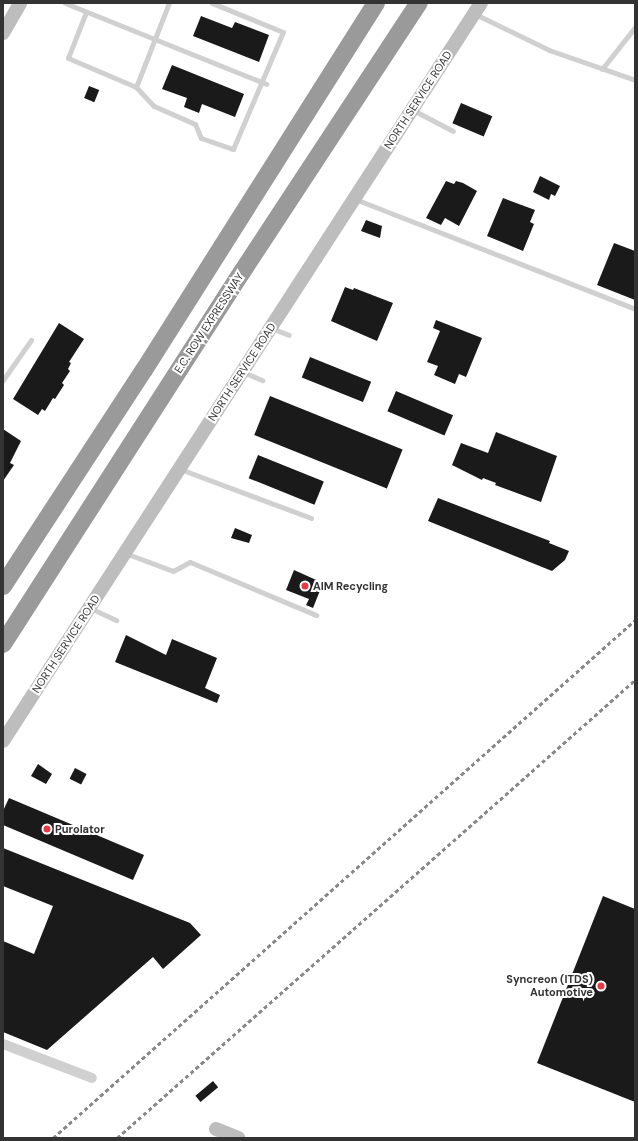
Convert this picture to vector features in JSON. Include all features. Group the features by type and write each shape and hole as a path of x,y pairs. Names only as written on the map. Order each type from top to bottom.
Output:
{"highway":[{"path":"3,586 148,364 376,3"},
{"name":"E.C. ROW EXPRESSWAY","path":"3,644 242,272 418,5"}],"street":[{"path":"3,33 20,3"},
{"name":"NORTH SERVICE ROAD","path":"3,740 478,8"},
{"path":"3,1044 92,1078"},
{"path":"216,1129 238,1138"}],"lane":[{"path":"65,3 264,84"},
{"path":"136,87 169,3"},
{"path":"86,12 68,58 136,87 154,106 195,124 202,138 233,149 264,84 284,32 212,3"},
{"path":"478,8 549,50 635,80"},
{"path":"602,69 635,27"},
{"path":"412,109 453,131"},
{"path":"354,199 635,309"},
{"path":"270,328 289,335"},
{"path":"3,380 31,340"},
{"path":"242,372 262,380"},
{"path":"180,468 311,518"},
{"path":"125,553 173,571 190,562 316,615"},
{"path":"89,608 116,620"}],"building":[{"path":"201,16 232,28 235,22 269,35 259,62 193,36"},
{"path":"172,65 244,94 235,117 202,104 199,113 184,107 187,98 162,89"},
{"path":"89,86 99,90 94,102 84,98"},
{"path":"461,103 492,116 484,137 452,123"},
{"path":"540,176 560,186 555,196 551,194 549,200 533,192"},
{"path":"446,181 454,184 456,181 463,183 477,191 459,226 445,218 441,225 426,218"},
{"path":"503,198 535,210 530,222 534,224 523,251 487,236"},
{"path":"366,220 382,226 380,238 361,231"},
{"path":"614,243 635,251 635,300 597,285"},
{"path":"345,287 353,290 354,288 393,303 377,341 331,321"},
{"path":"436,320 482,338 466,377 459,374 455,384 434,375 438,366 427,362 440,331 433,328"},
{"path":"59,323 84,339 69,362 71,363 68,369 70,371 62,383 64,385 55,399 53,398 45,411 42,409 38,415 13,399"},
{"path":"310,357 371,382 363,402 302,377"},
{"path":"396,391 453,415 444,435 387,411"},
{"path":"270,396 403,450 387,489 254,435"},
{"path":"3,429 21,441 10,463 14,465 3,481"},
{"path":"496,432 557,456 541,502 495,485 496,483 483,478 482,480 452,465 461,443 488,453"},
{"path":"258,455 324,482 314,505 249,478"},
{"path":"438,498 550,541 549,543 569,551 565,560 552,571 428,521"},
{"path":"235,528 252,535 249,543 231,538"},
{"name":"AIM Recycling","path":"294,570 323,583 313,608 306,605 309,599 286,590"},
{"path":"126,635 166,655 172,639 217,658 205,688 220,695 217,703 115,662"},
{"path":"38,764 52,774 46,784 31,776"},
{"path":"75,768 87,774 81,785 70,779"},
{"path":"9,798 144,855 133,880 3,825 3,811"},
{"path":"3,848 190,923 201,935 163,969 153,957 47,1050 3,1032 3,941 34,954 53,906 3,886"},
{"name":"Syncreon (ITDS) Automotive","path":"603,896 635,909 635,1102 537,1063"},
{"path":"213,1081 218,1087 201,1102 195,1096"}],"railway":[{"path":"53,1138 635,620"},
{"path":"117,1138 635,680"}],"place":[{"name":"AIM Recycling","path":"305,586"},
{"name":"Purolator","path":"47,829"},
{"name":"Syncreon (ITDS) Automotive","path":"601,986"}]}
